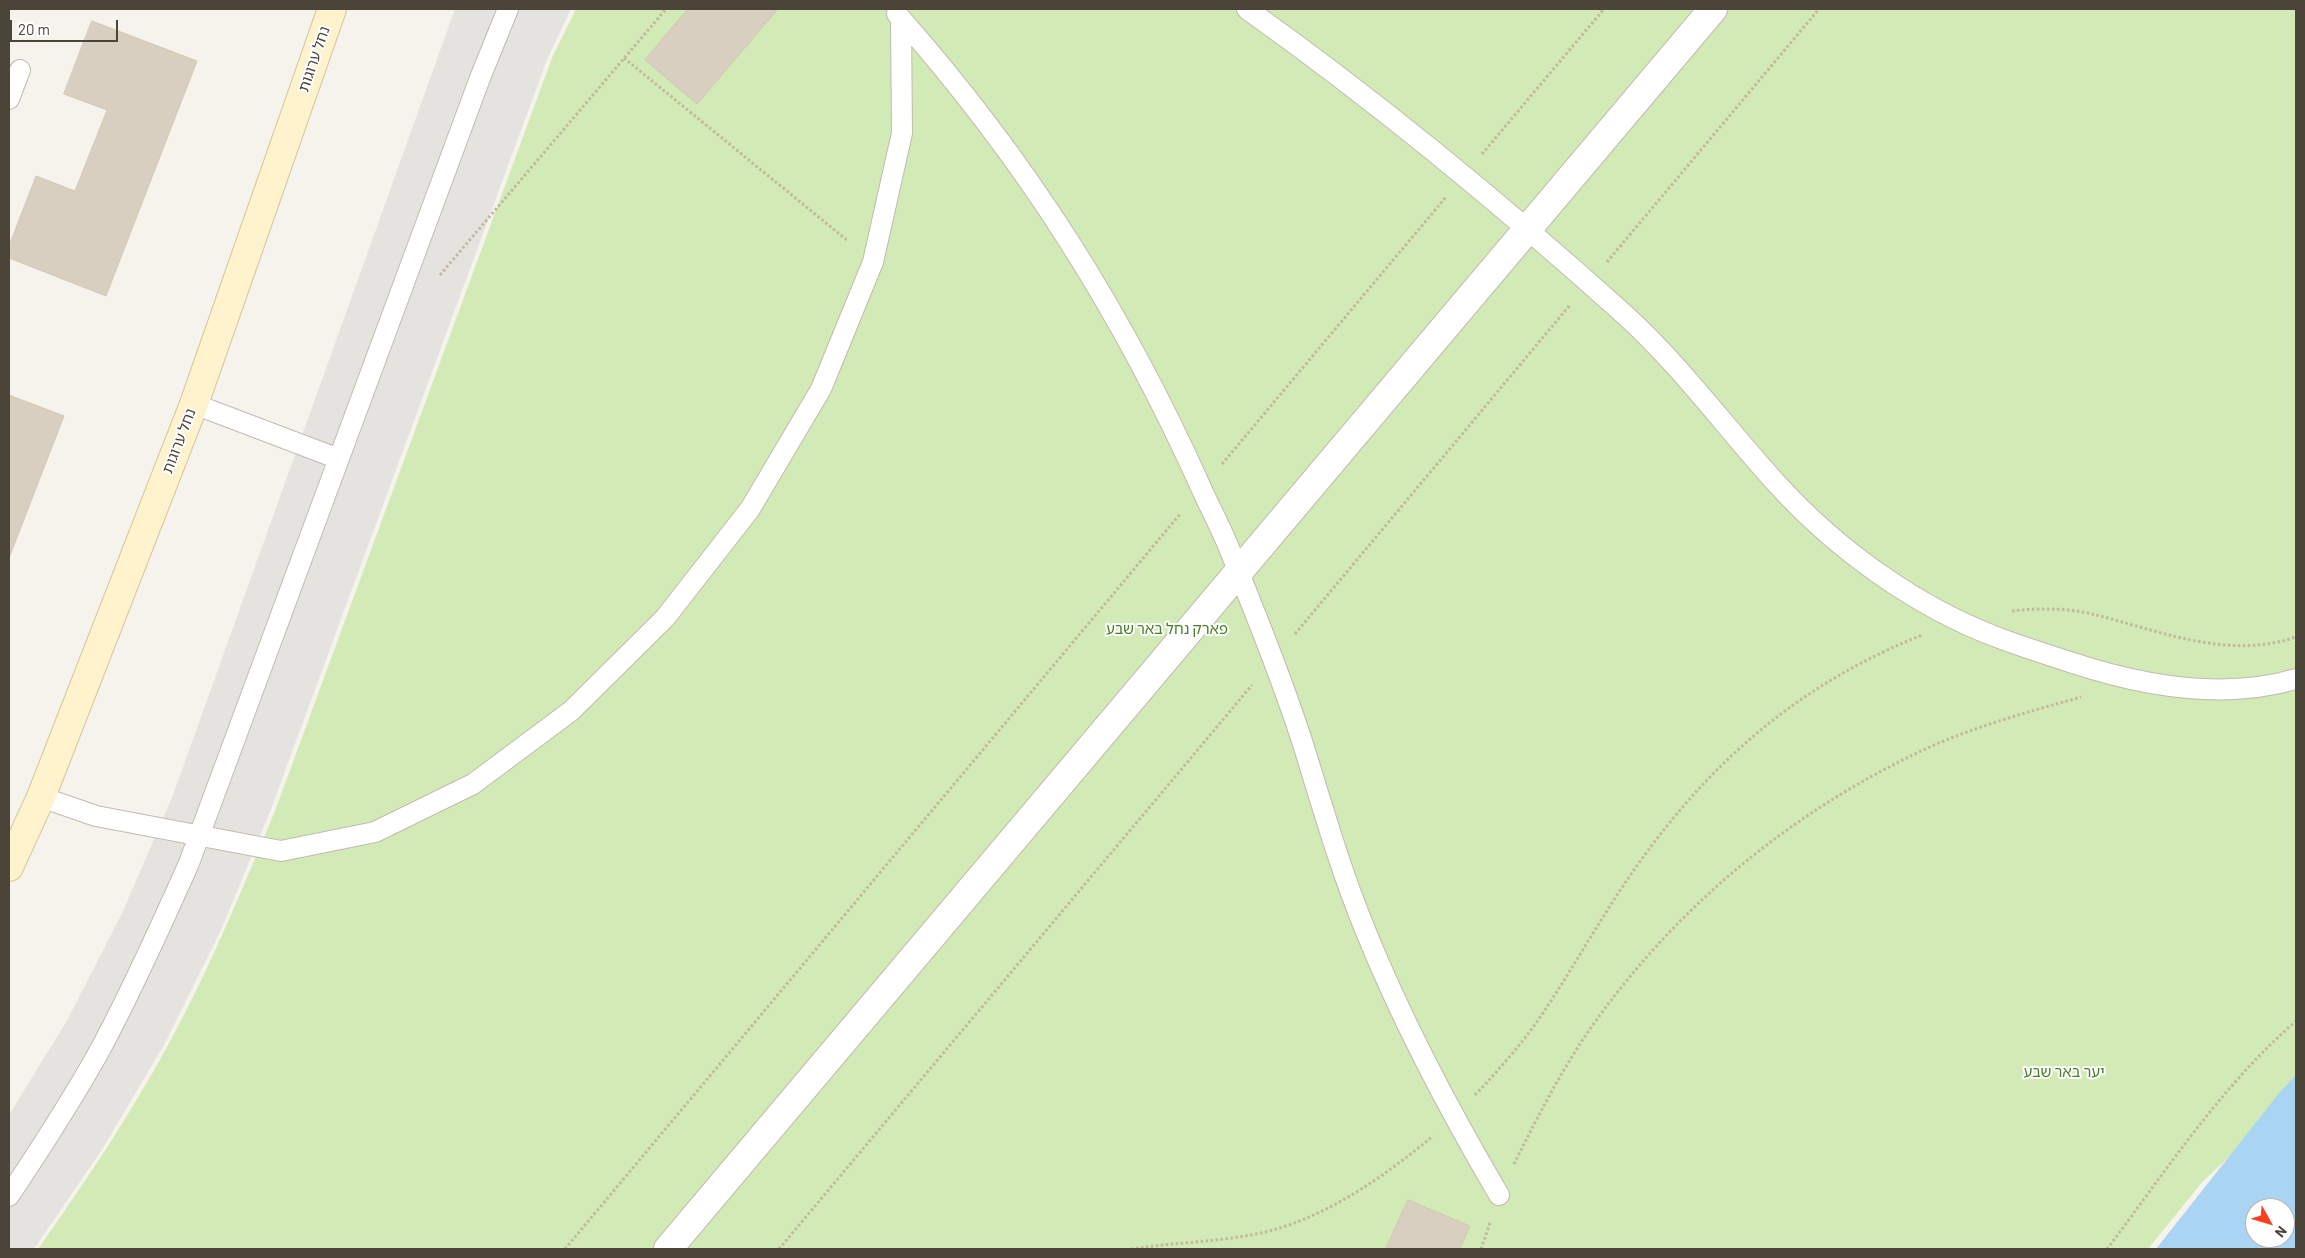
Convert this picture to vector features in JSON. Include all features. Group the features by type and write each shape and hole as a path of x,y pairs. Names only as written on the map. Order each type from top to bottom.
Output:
{"street":[{"name":"נחל ערוגות","path":"9,867 41,797 194,404 332,9"},
{"path":"668,1249 1713,9"}],"lane":[{"path":"9,1196 48,1137 100,1049 147,957 199,837 508,9"},
{"path":"1247,9 1313,56 1528,228 1588,284 1626,316 1681,371 1780,487 1833,537 1897,588 1997,638 2087,668 2127,678 2206,689 2246,688 2296,680"},
{"path":"41,797 96,816 281,851 374,832 473,784 571,711 665,618 750,509 821,389 873,262 902,133 896,14"},
{"path":"896,14 944,68 1018,164 1083,260 1138,356 1187,453 1239,572 1274,660 1331,838 1366,932 1406,1022 1454,1116 1499,1194"},
{"path":"9,99 20,70"},
{"path":"194,404 339,459"}],"path":[{"path":"433,283 666,9"},
{"path":"565,1249 1604,9"},
{"path":"779,1249 1819,9"},
{"path":"624,58 873,262"},
{"path":"1131,1249 1253,1235 1305,1218 1359,1190 1396,1166 1454,1116 1501,1067 1534,1026 1638,864 1675,816 1722,763 1768,722 1815,690 1908,641 1962,621 1998,612 2028,609 2058,609 2086,613 2163,635 2204,643 2269,644 2296,637"},
{"path":"1481,1249 1499,1194 1546,1099 1599,1015 1658,942 1722,880 1790,826 1860,782 1933,746 2008,718 2082,697"},
{"path":"2107,1249 2229,1088 2296,1021"}],"green space":[{"name":"פארק נחל באר שבע","path":"576,9 2296,9 2296,1095 2203,1181 2148,1249 38,1249 138,1098 183,1017 237,900 275,811 552,58"}],"shaded area":[{"path":"455,9 571,9 548,57 271,809 221,930 165,1043 103,1148 34,1249 9,1249 9,1115 68,1019 123,911 173,795"}],"water":[{"path":"2296,1075 2296,1249 2156,1249 2280,1092"}],"building":[{"path":"688,9 778,9 697,104 645,60"},
{"path":"92,21 197,61 106,296 9,258 9,246 36,176 75,191 107,110 64,94"},
{"path":"9,395 64,416 9,558"},
{"path":"1408,1200 1470,1226 1460,1249 1386,1249"}],"park label":[{"name":"יער באר שבע","path":"2064,1072"}]}
